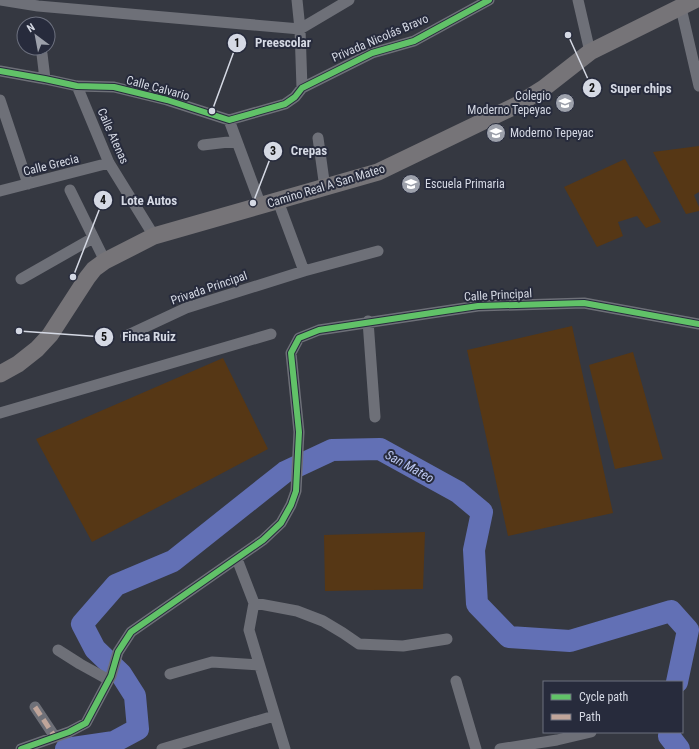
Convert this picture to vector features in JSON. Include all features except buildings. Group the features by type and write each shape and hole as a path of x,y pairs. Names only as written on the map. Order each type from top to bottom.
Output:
{"main road":[{"name":"Camino Real A San Mateo","path":"0,374 18,364 37,349 50,335 103,256 154,236 378,172 517,105 544,88 590,52 688,4"}],"street":[{"path":"0,0 300,30 349,0"},
{"path":"261,206 229,120 285,104 295,97 302,88 300,30 297,0"},
{"name":"Privada Nicolás Bravo","path":"302,88 372,53 414,41 489,0"},
{"path":"578,0 590,52"},
{"path":"688,4 699,86"},
{"path":"42,56 45,79"},
{"name":"Calle Calvario","path":"0,71 77,86 114,87 167,100 229,120"},
{"name":"Calle Atenas","path":"77,86 108,163 154,236"},
{"path":"0,100 28,184"},
{"path":"318,138 325,188"},
{"path":"203,145 237,140"},
{"name":"Calle Grecia","path":"0,191 108,163"},
{"path":"70,190 103,256"},
{"path":"278,201 304,271 378,251"},
{"path":"21,279 93,238"},
{"name":"Privada Principal","path":"126,336 186,308 304,271"},
{"name":"Calle Principal","path":"236,559 264,540 281,523 291,505 296,491 299,432 291,353 299,338 319,330 368,321 478,306 584,303 699,324"},
{"path":"368,321 375,417"},
{"path":"0,413 271,334"},
{"path":"21,749 55,737 86,723 110,678 118,652 131,632 236,559 254,603 249,630 285,749"},
{"path":"254,603 297,611 323,621 359,644 403,646 447,639"},
{"path":"58,650 80,664 110,678"},
{"path":"170,674 212,662 259,665"},
{"path":"456,681 476,749"},
{"path":"35,707 55,737"},
{"path":"162,749 274,716"},
{"path":"500,749 557,740 587,733"}],"shaded area":[{"path":"699,146 699,192 694,195 699,211 686,214 653,152"},
{"path":"625,159 661,222 646,228 637,216 618,222 623,236 597,247 564,187"},
{"path":"572,326 613,513 508,536 467,350"},
{"path":"633,352 663,459 615,469 589,365"},
{"path":"223,358 268,449 92,542 36,439"},
{"path":"425,532 423,589 325,591 324,535"}],"waterway":[{"name":"San Mateo","path":"66,749 114,742 138,729 135,696 121,674 95,649 82,624 116,585 173,561 285,472 332,450 380,449 458,492 482,512 474,550 477,604 509,637 570,641 671,611 688,630 677,681"},
{"name":"San Mateo","path":"670,733 669,736 679,749"}],"marked path":[{"path":"35,707 55,737"}],"cycle path":[{"path":"0,71 77,86 114,87 167,100 229,120 285,104 295,97 302,88 372,53 414,41 489,0"},
{"path":"21,749 69,732 86,723 111,676 118,652 131,632 263,540 281,523 291,505 296,491 299,432 291,353 299,338 319,330 478,306 584,303 699,324"}],"place":[{"name":"Super chips","path":"568,35"},
{"name":"Colegio Moderno Tepeyac","path":"565,103"},
{"name":"Preescolar","path":"212,111"},
{"name":"Moderno Tepeyac","path":"496,133"},
{"name":"Escuela Primaria","path":"411,184"},
{"name":"Crepas","path":"253,203"},
{"name":"Lote Autos","path":"73,277"},
{"name":"Finca Ruiz","path":"19,331"}]}
